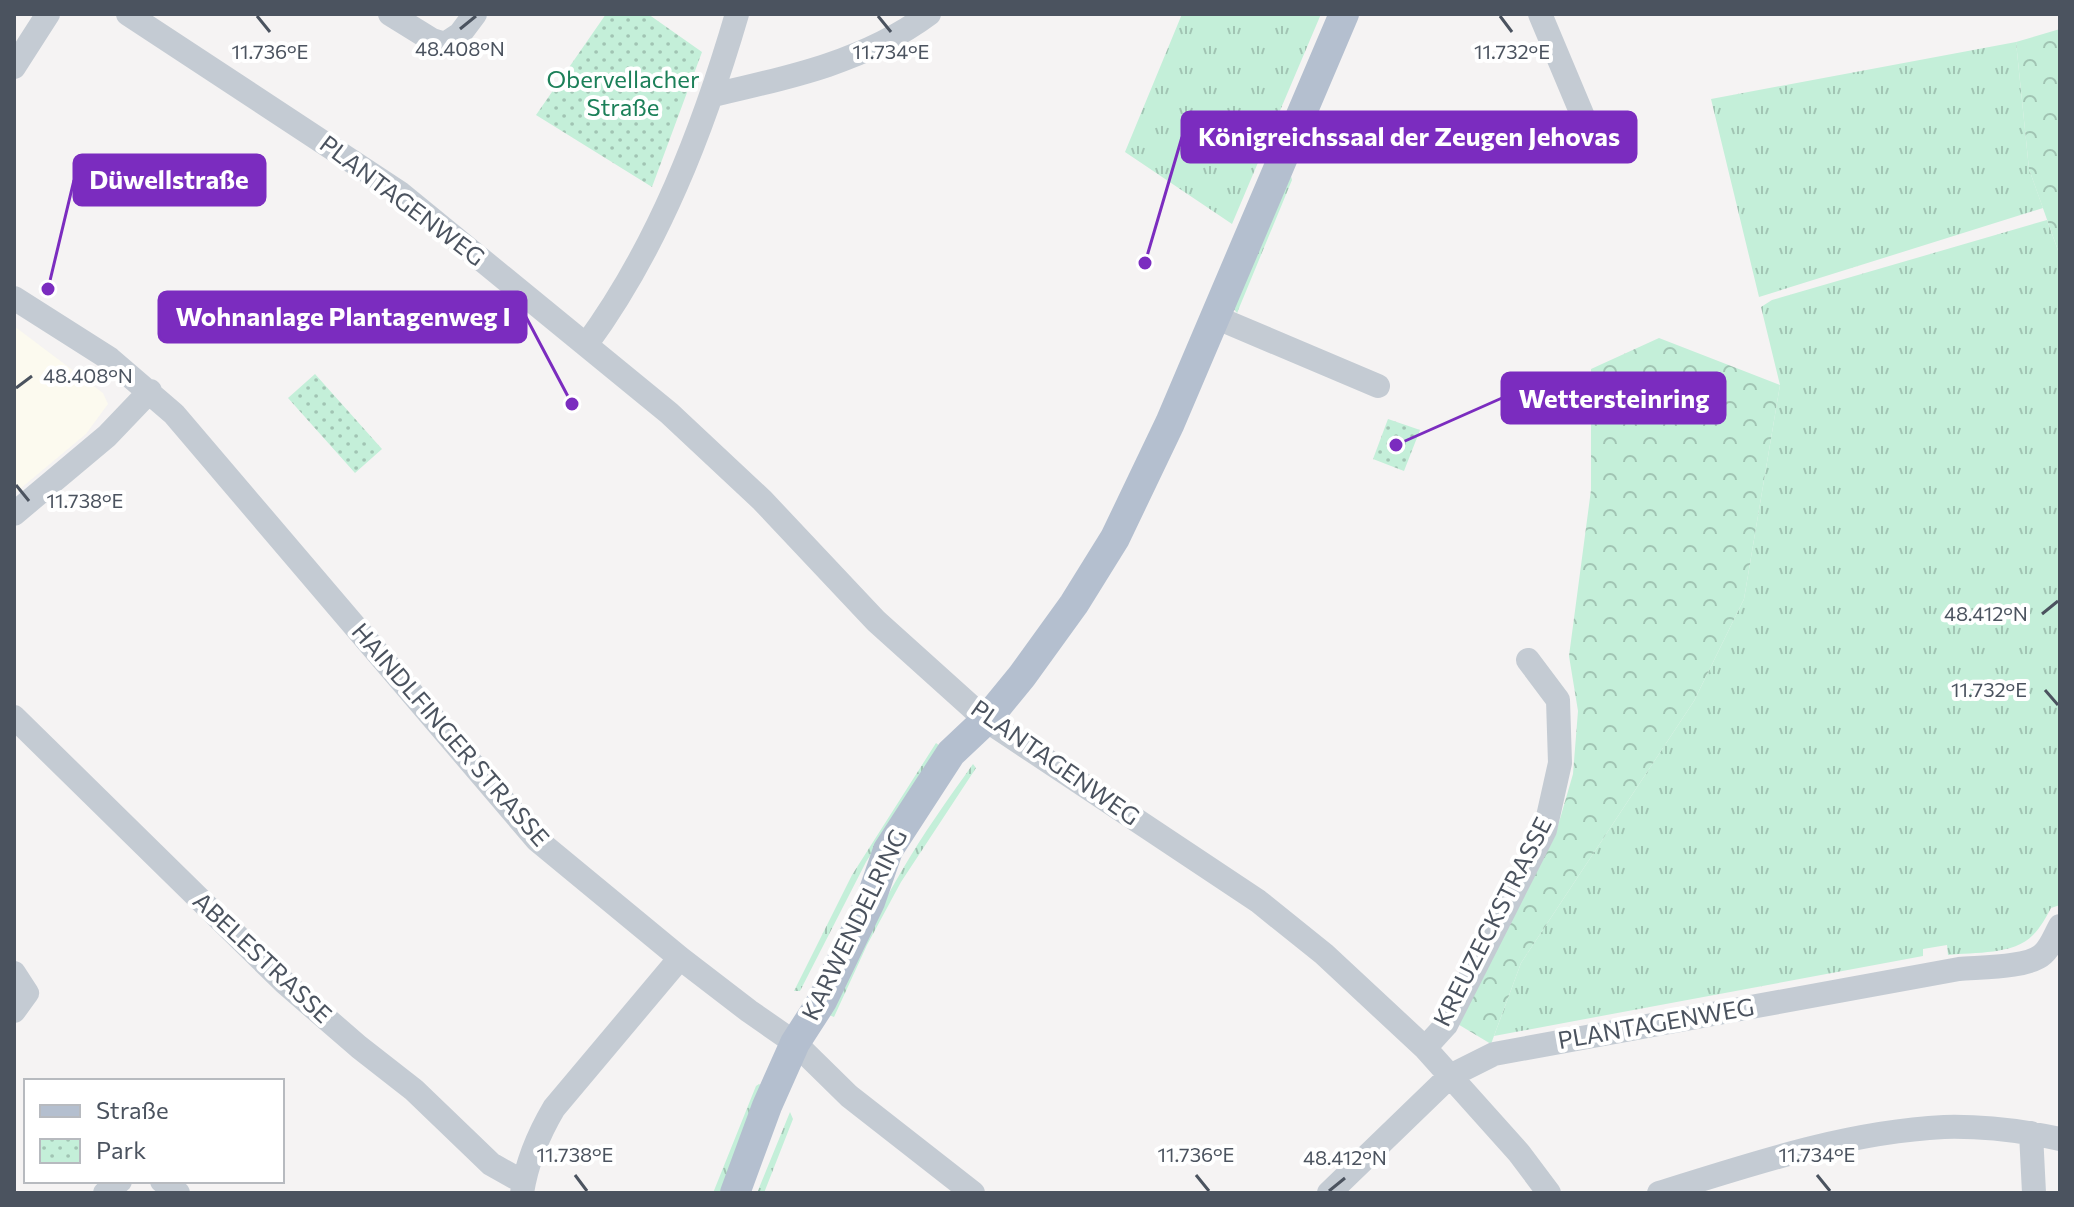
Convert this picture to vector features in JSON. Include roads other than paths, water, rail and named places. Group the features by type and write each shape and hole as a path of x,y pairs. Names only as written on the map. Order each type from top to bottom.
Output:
{"main road":[{"name":"KARWENDELRING","path":"735,1193 767,1106 795,1043 822,1001 870,902 888,850 951,753 986,720 1074,604 1115,538 1142,486 1344,14"}],"street":[{"path":"14,67 48,14"},
{"name":"PLANTAGENWEG","path":"128,14 400,193 669,413 762,500 876,621 986,720 1258,901 1324,954 1425,1048 1450,1076 1494,1054 1959,969 2027,962 2040,957 2047,950 2060,926"},
{"path":"390,14 432,40 445,44 460,34 475,14"},
{"path":"586,345 615,305 665,209 713,95 737,14"},
{"path":"713,95 795,76 837,62 868,49 929,14"},
{"path":"1540,14 1587,126 1601,135 1612,133"},
{"name":"HAINDLFINGER STRASSE","path":"14,298 110,359 150,391 189,431 537,840 680,958 795,1043 849,1096 973,1193"},
{"path":"1215,317 1378,386"},
{"path":"14,514 107,436 150,391"},
{"name":"KREUZECKSTRASSE","path":"1425,1048 1446,1025 1545,830 1560,763 1558,700 1528,660"},
{"name":"ABELESTRASSE","path":"14,717 285,983 414,1090 491,1164 522,1188"},
{"path":"522,1188 538,1134 554,1108 680,958"},
{"path":"14,973 27,993 14,1011"},
{"path":"1329,1193 1450,1076 1519,1153 1549,1193"},
{"path":"1659,1193 1804,1149 1853,1139 1948,1127 2031,1133 2060,1139"},
{"path":"2031,1133 2034,1193"}],"place":[{"name":"Königreichssaal der Zeugen Jehovas","path":"1145,263"},
{"name":"Düwellstraße","path":"48,289"},
{"name":"Wohnanlage Plantagenweg I","path":"572,404"},
{"name":"Wettersteinring","path":"1396,445"}],"park label":[{"name":"Obervellacher Straße","path":"623,94"}]}
